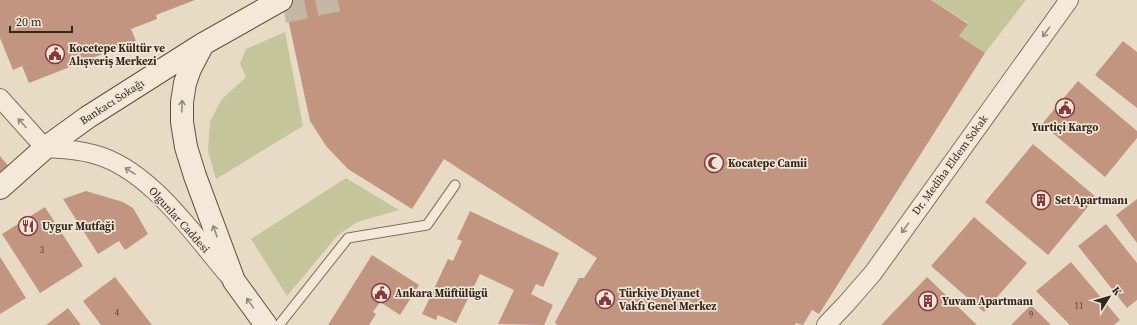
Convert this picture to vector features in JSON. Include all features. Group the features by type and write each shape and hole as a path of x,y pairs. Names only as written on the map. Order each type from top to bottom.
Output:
{"main road":[{"name":"Bankacı Sokağı","path":"0,188 45,148 88,117 203,44 233,28 283,6"},
{"name":"Olgunlar Caddesi","path":"203,44 190,69 185,83 182,102 182,122 186,147 195,176 234,281 266,325"}],"street":[{"name":"Dr. Mediha Eldem Sokak","path":"826,325 873,273 1069,0"},
{"path":"0,98 45,148"},
{"name":"Olgunlar Caddesi","path":"45,148 94,154 114,162 134,173 171,208 234,281"}],"lane":[{"path":"279,325 348,238 427,225 455,185"}],"green space":[{"path":"931,0 1026,0 985,53 959,36 968,23"},
{"path":"285,32 303,126 216,179 208,151 210,121 222,99 246,77 240,64 246,49"},
{"path":"346,178 399,210 357,222 337,236 287,296 251,239"}],"building":[{"name":"Kocetepe Kültür ve Alışveriş Merkezi","path":"0,0 195,0 156,15 157,19 131,29 136,41 29,83 22,66 13,70 0,38"},
{"path":"284,0 931,0 968,24 959,36 985,53 819,314 812,310 803,325 796,323 795,325 557,325 555,322 579,278 584,278 597,258 444,159 412,209 348,169 326,146 310,121"},
{"path":"1123,41 1137,52 1137,108 1095,75"},
{"path":"1078,81 1137,131 1137,138 1105,177 1042,124"},
{"name":"Set Apartmanı","path":"1033,144 1096,197 1048,255 985,202"},
{"path":"0,156 10,168 0,176"},
{"path":"86,191 123,202 133,208 148,234 125,250 119,241 98,254 63,199"},
{"path":"1137,199 1137,243 1116,215"},
{"path":"45,207 83,266 40,293 2,234"},
{"path":"470,211 559,253 543,287 536,284 531,294 553,305 544,325 498,324 514,290 480,274 456,323 438,315 436,320 422,314 448,259 453,261 462,241 457,239"},
{"path":"974,217 1027,263 984,312 931,266"},
{"path":"1106,224 1137,263 1137,300 1127,308 1078,246"},
{"name":"Ankara Müftülügü","path":"372,255 419,285 400,315 380,302 373,312 376,314 369,325 328,325"},
{"path":"0,257 26,298 0,314"},
{"path":"1071,262 1120,320 1114,325 1070,325 1036,291"},
{"path":"115,277 152,325 101,325 83,301"},
{"name":"Yuvam Apartmanı","path":"927,277 977,325 881,325"},
{"path":"1031,305 1051,325 1011,325"},
{"path":"68,308 81,325 46,325"}],"tunnel":[{"path":"284,12 340,0"}],"place":[{"name":"Kocetepe Kültür ve Alışveriş Merkezi","path":"55,54"},
{"name":"Yurtiçi Kargo","path":"1065,108"},
{"name":"Kocatepe Camii","path":"714,163"},
{"name":"Set Apartmanı","path":"1041,200"},
{"name":"Uygur Mutfaği","path":"28,226"},
{"name":"Ankara Müftülügü","path":"381,293"},
{"name":"Türkiye Diyanet Vakfı Genel Merkez","path":"605,299"},
{"name":"Yuvam Apartmanı","path":"928,301"}]}
